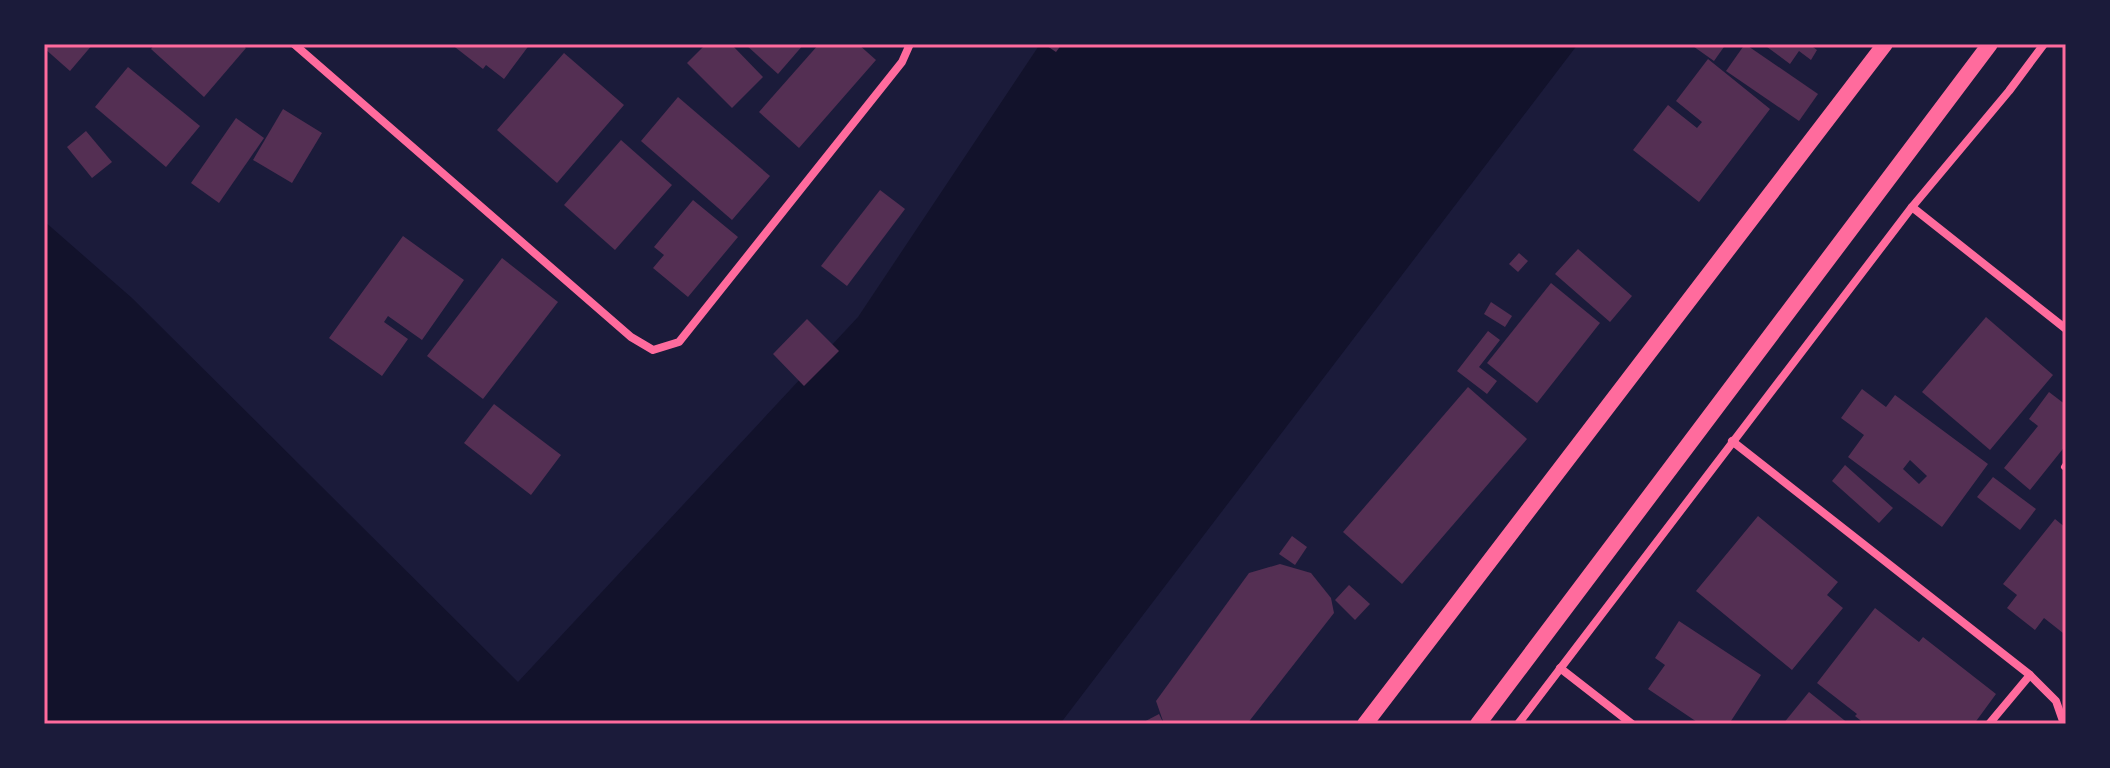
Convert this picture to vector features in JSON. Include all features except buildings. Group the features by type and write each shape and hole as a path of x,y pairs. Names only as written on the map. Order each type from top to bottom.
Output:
{"main road":[{"path":"1365,724 1885,44"},
{"path":"1478,724 1990,44"}],"street":[{"path":"294,44 631,337 653,350 679,342 902,62 910,44"},
{"path":"1518,724 1912,207 2044,44"},
{"path":"1912,207 2066,329"},
{"path":"1732,441 2030,675 2056,701 2064,724"},
{"path":"1560,668 1632,724"},
{"path":"1989,724 2030,675"}],"shaded area":[{"path":"1040,44 1578,44 1060,724 44,724 44,221 132,298 518,682 858,317"}]}
